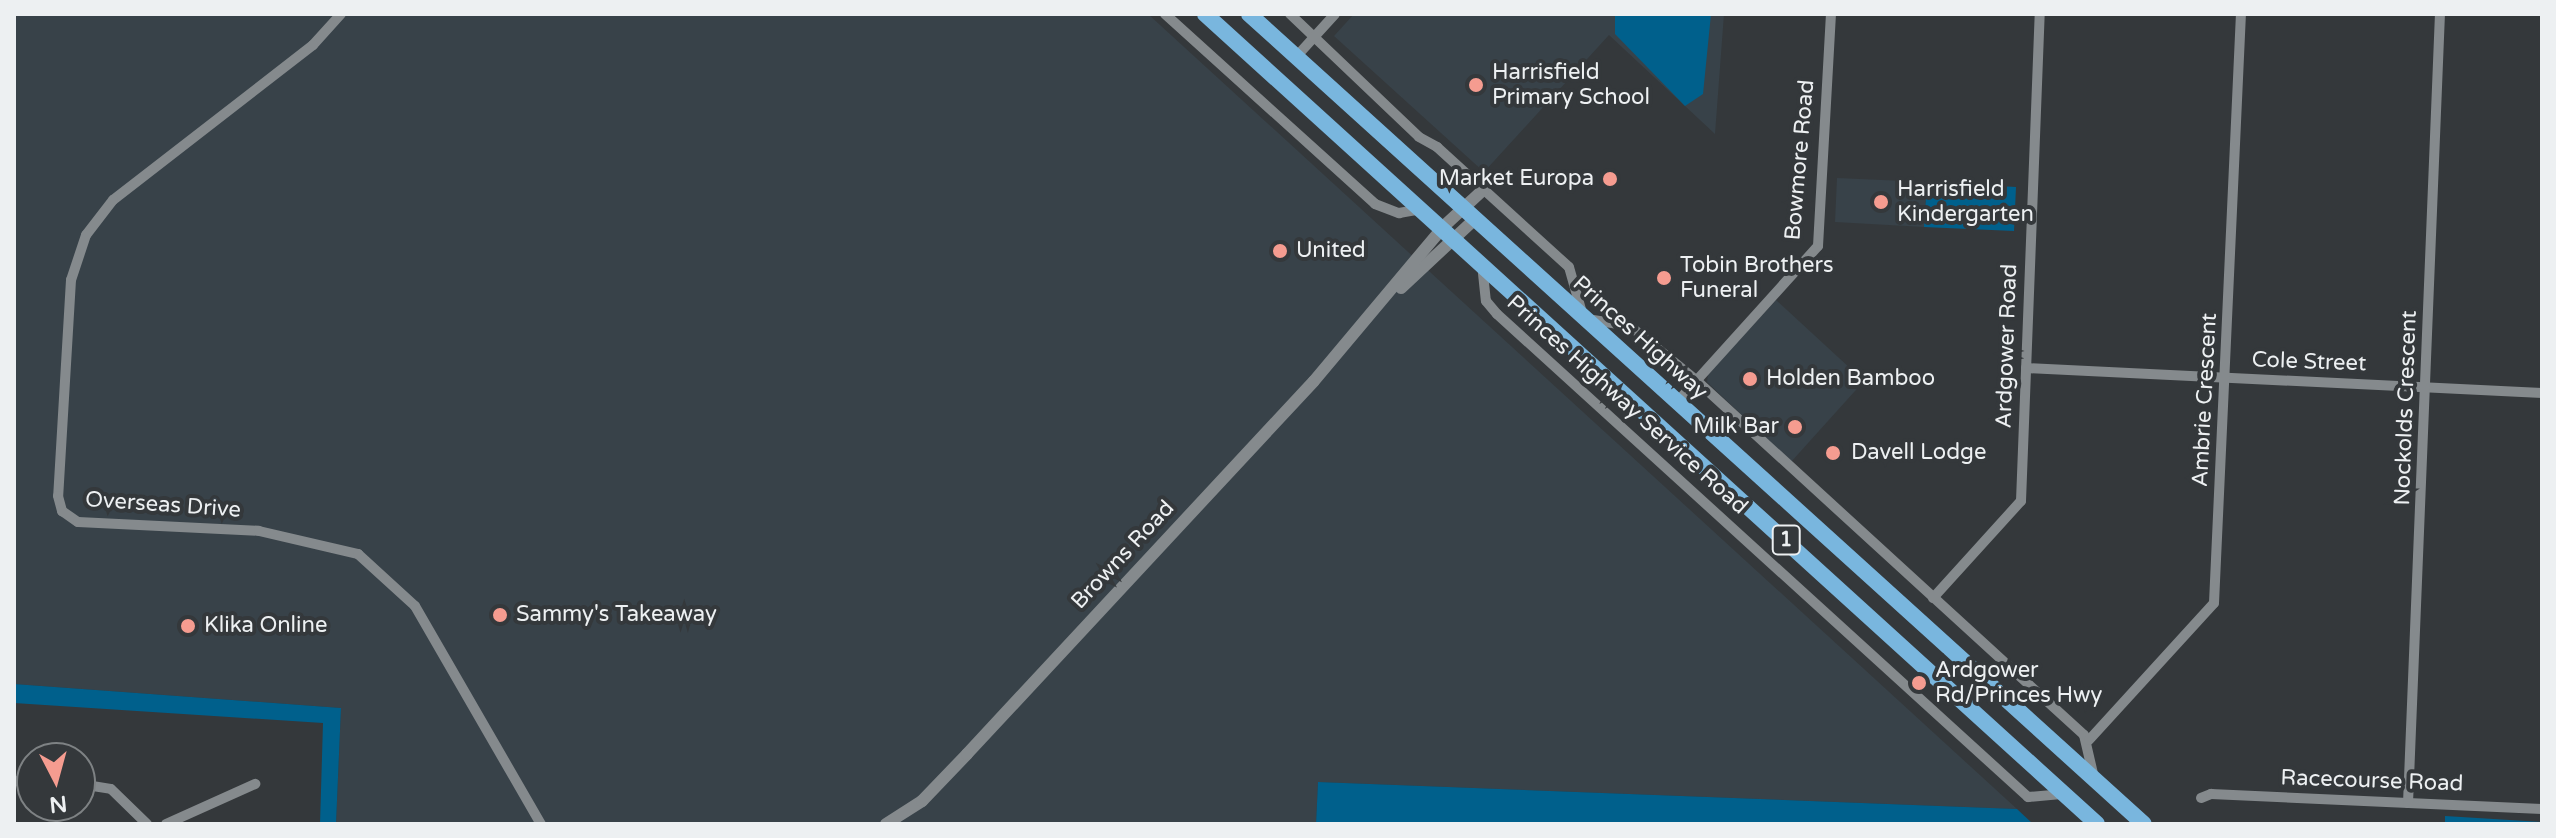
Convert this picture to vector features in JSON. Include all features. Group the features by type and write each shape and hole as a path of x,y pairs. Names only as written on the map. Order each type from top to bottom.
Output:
{"highway":[{"name":"1","path":"1205,14 1457,239 2097,824"},
{"name":"Princes Highway","path":"1249,14 2144,824"},
{"path":"1627,397 1647,375"},
{"path":"1657,423 1678,401"}],"street":[{"name":"Overseas Drive","path":"341,14 313,45 113,200 86,235 71,280 58,496 62,511 78,522 259,531 358,554 415,606 541,824"},
{"path":"1165,14 1375,204 1399,213 1422,209"},
{"name":"Princes Highway Service Road","path":"1290,14 1316,35 1419,137 1437,147 1569,267 1584,318 1630,326 1697,381 2089,740"},
{"path":"1296,57 1335,14"},
{"name":"Bowmore Road","path":"1678,401 1818,246 1831,14"},
{"name":"Ardgower Road","path":"1933,598 2021,501 2040,14"},
{"name":"Ambrie Crescent","path":"2089,740 2214,603 2228,379 2241,14"},
{"name":"Nockolds Crescent","path":"2408,803 2440,14"},
{"name":"Browns Road","path":"1382,304 1457,239 1483,190"},
{"name":"Browns Road","path":"886,824 922,801 958,764 1382,304 1443,227 1468,214"},
{"name":"Princes Highway Service Road","path":"1482,262 1486,301 1497,314 2028,797 2065,794"},
{"name":"Cole Street","path":"2026,368 2542,393"},
{"path":"2089,740 2095,780"},
{"path":"166,824 255,784"},
{"path":"96,787 111,789 147,824"},
{"name":"Racecourse Road","path":"2201,798 2211,794 2542,809"}],"shaded area":[{"path":"14,14 1148,14 2017,809 1318,782 1316,824 336,824 341,708 14,684"},
{"name":"Harrisfield Primary School","path":"1354,14 1724,14 1715,134 1609,35 1484,172 1334,36"},
{"path":"1615,14 1711,14 1703,94 1685,106 1615,34"},
{"name":"Harrisfield Kindergarten","path":"1837,178 1927,182 1924,227 1835,222"},
{"path":"1927,182 2016,187 2014,231 1924,227"},
{"path":"1776,300 1864,381 1791,462 1707,382 1708,374"},
{"path":"14,684 341,708 336,824 320,824 323,723 14,703"},
{"path":"1318,782 2017,809 2033,824 1316,824"},
{"path":"2445,816 2542,822 2542,824 2445,824"}],"place":[{"name":"Harrisfield Primary School","path":"1476,85"},
{"name":"Market Europa","path":"1610,179"},
{"name":"Harrisfield Kindergarten","path":"1881,202"},
{"name":"United","path":"1280,251"},
{"name":"Tobin Brothers Funeral","path":"1664,278"},
{"name":"Holden Bamboo","path":"1750,379"},
{"name":"Milk Bar","path":"1795,427"},
{"name":"Davell Lodge","path":"1833,453"},
{"name":"Sammy's Takeaway","path":"500,615"},
{"name":"Klika Online","path":"188,626"},
{"name":"Ardgower Rd/Princes Hwy","path":"1919,683"}]}
